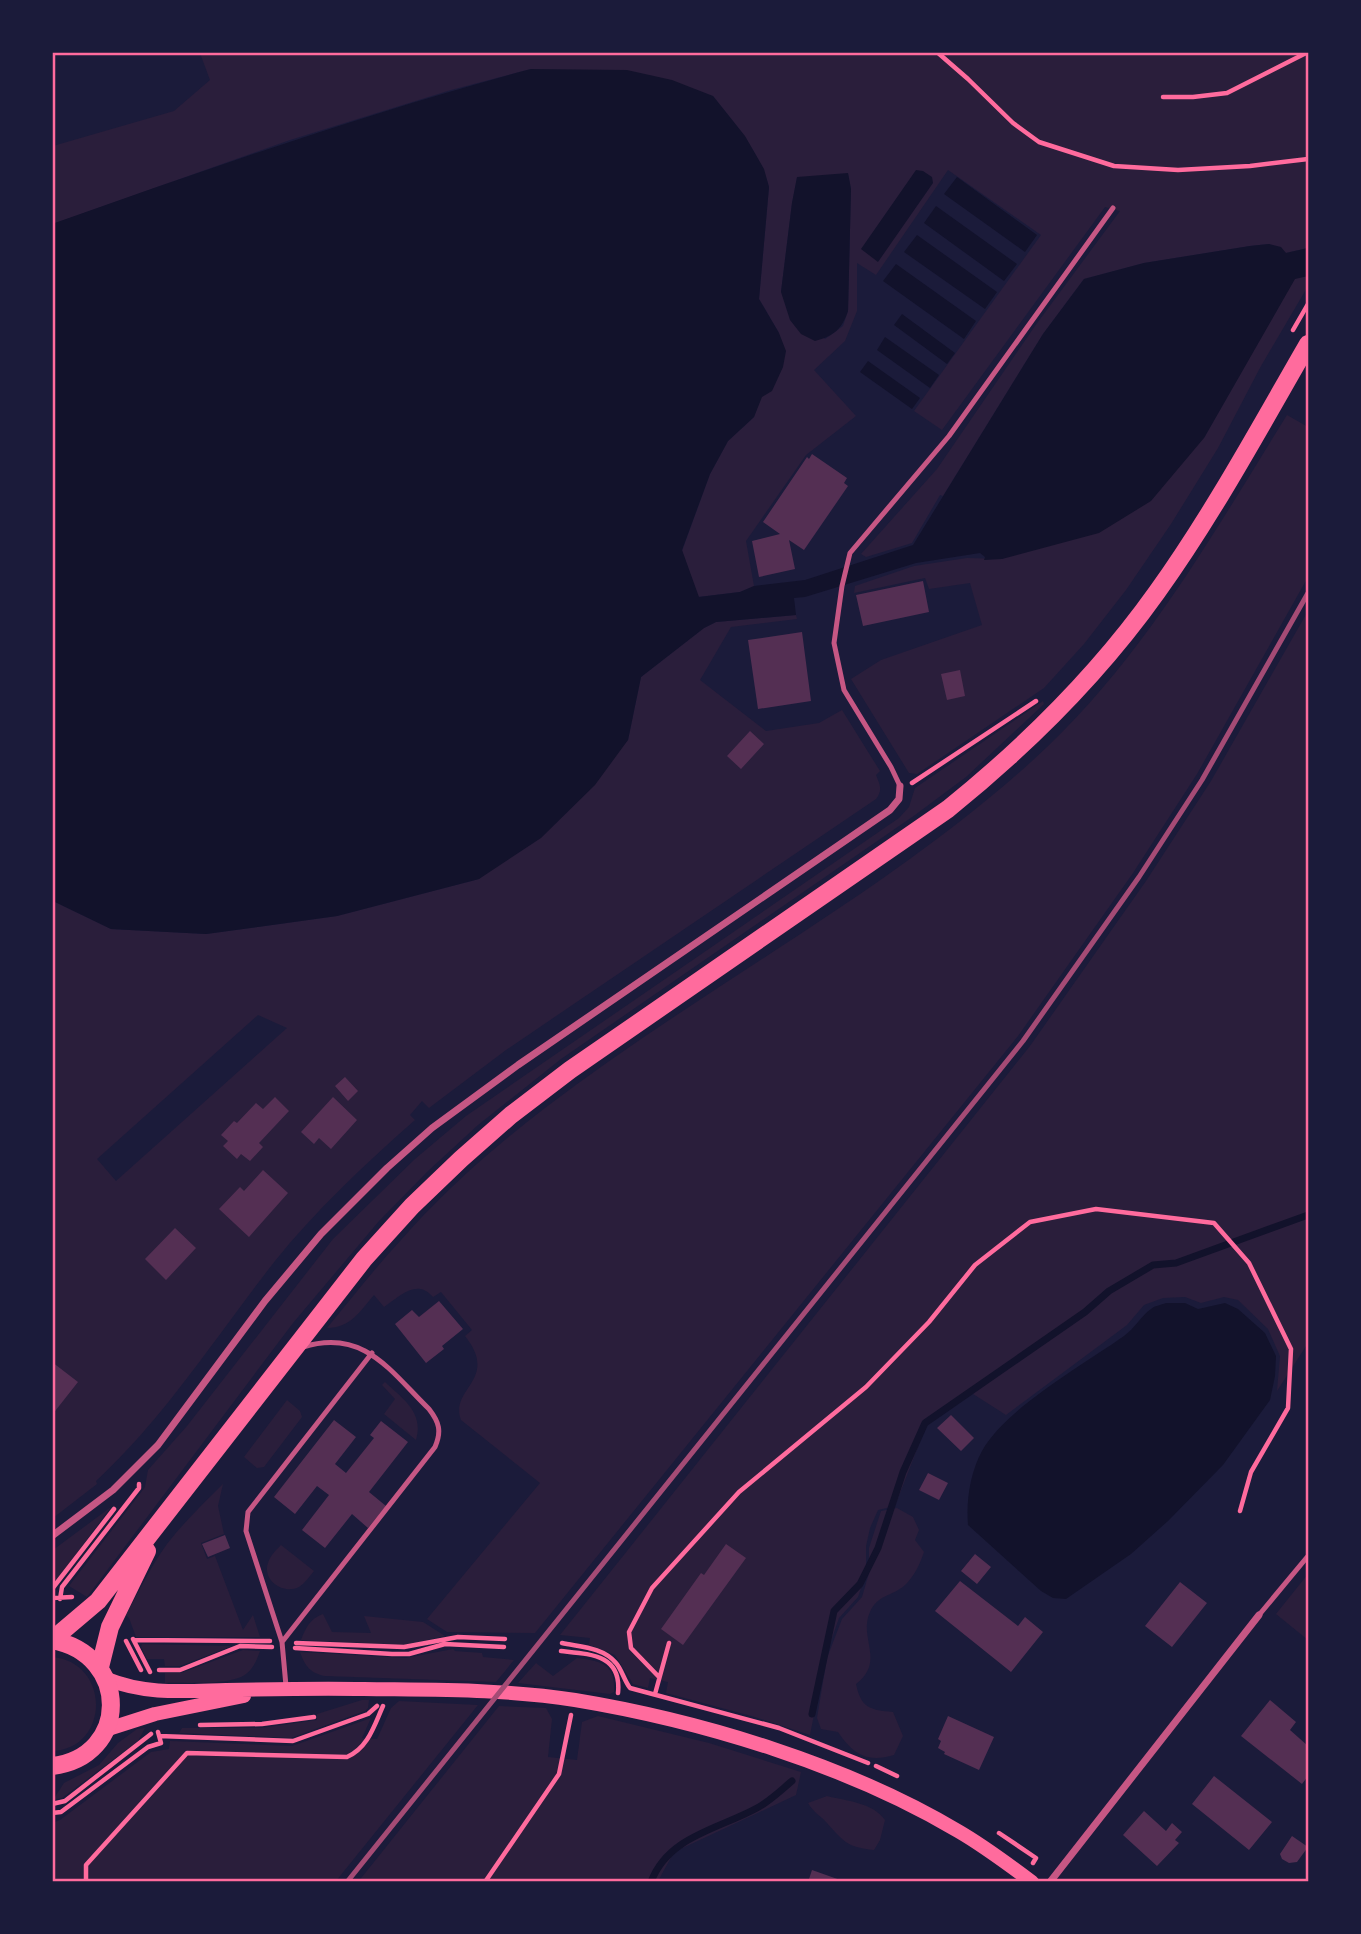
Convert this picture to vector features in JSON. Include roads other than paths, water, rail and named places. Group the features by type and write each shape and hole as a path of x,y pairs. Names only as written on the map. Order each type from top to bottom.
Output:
{"main road":[{"path":"52,1640 98,1601 355,1270 397,1222 453,1167 511,1115 607,1044 948,809 998,768 1044,724 1117,644 1167,578 1308,344"},
{"path":"52,1782 58,1765 88,1752 105,1730 111,1705 103,1673 108,1634 118,1608 165,1515"},
{"path":"52,1640 79,1648 103,1673 122,1686 153,1692 390,1689 501,1693 574,1700 704,1728 797,1757 887,1795 958,1831 1032,1881"},
{"path":"105,1730 155,1714 281,1689"}],"street":[{"path":"52,1536 96,1504 140,1463 176,1422 265,1301 321,1234 387,1168 454,1110 890,810 899,799 900,786"},
{"path":"1050,1881 1259,1615"}],"lane":[{"path":"900,786 891,766 844,691 834,643 850,552 949,436 1113,208"},
{"path":"283,1645 435,1447 440,1427 429,1409 373,1353 356,1344 337,1341 314,1343 291,1350"},
{"path":"281,1689 283,1645 246,1531 248,1512 373,1353"},
{"path":"1259,1615 1308,1556"}],"waterway":[{"path":"812,1714 834,1611 860,1584 878,1548 903,1472 925,1423 1085,1312 1109,1291 1153,1265 1176,1263 1308,1215"},
{"path":"651,1882 659,1866 682,1844 757,1808 792,1781"}],"railway":[{"path":"347,1882 1023,1041 1139,877 1202,780 1308,593"}]}
